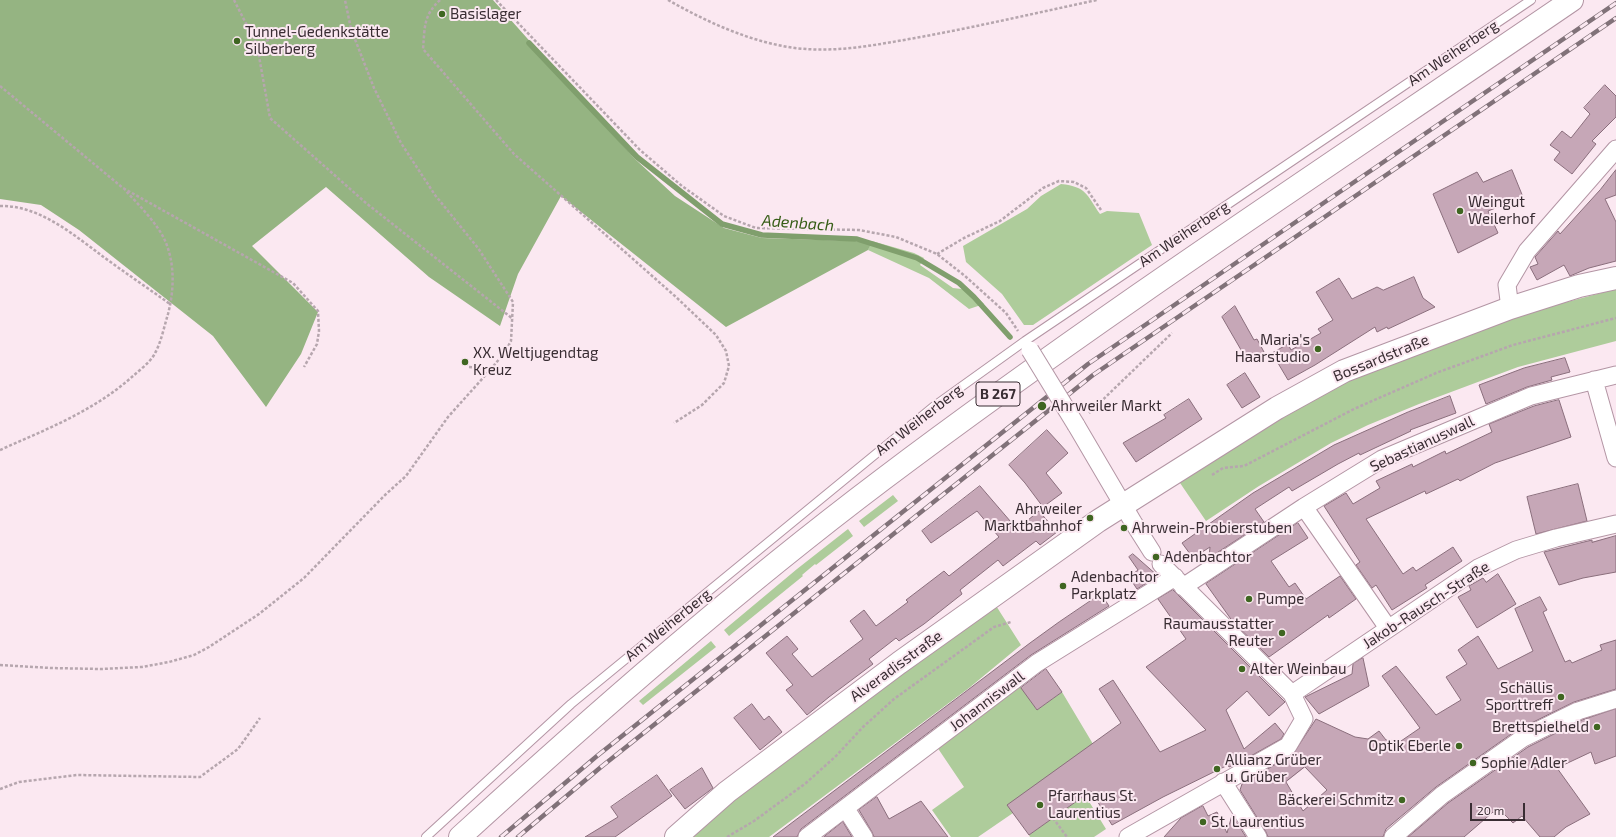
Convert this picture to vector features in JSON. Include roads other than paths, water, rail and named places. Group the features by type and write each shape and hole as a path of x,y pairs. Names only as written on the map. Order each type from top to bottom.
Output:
{"main road":[{"name":"B 267","path":"460,837 579,728 785,555 886,477 985,403 1142,293 1572,0"},
{"name":"Bossardstraße","path":"1124,506 1271,412 1344,371 1510,308 1579,286 1616,278"},
{"name":"Alveradisstraße","path":"676,837 727,792 899,663 1098,521 1124,506"}],"street":[{"path":"1510,308 1507,285 1527,251 1616,149"},
{"path":"1027,346 1156,558 1292,694 1304,719 1288,746 1128,837"},
{"name":"Sebastianuswall","path":"1179,582 1382,459 1531,396 1616,375"},
{"path":"1594,380 1616,458"},
{"path":"1304,507 1388,628"},
{"name":"Jakob-Rausch-Straße","path":"1292,694 1478,568 1516,550 1556,538 1616,524"},
{"name":"Johanniswall","path":"808,837 1037,663 1179,582"},
{"path":"1394,837 1442,795 1523,738 1578,711 1616,699"},
{"path":"1223,782 1258,837"},
{"path":"846,809 864,837"}],"lane":[{"name":"Am Weiherberg","path":"426,837 577,699 933,407 1027,346 1531,0"}],"waterway":[{"name":"Adenbach","path":"529,43 637,157 722,224 762,235 857,239 917,258 959,283 974,297 1010,337"}],"railway":[{"path":"501,837 597,756 1088,364 1616,3"},
{"path":"518,837 601,767 1093,375 1616,18"}],"place":[{"name":"Basislager","path":"442,14"},
{"name":"Tunnel-Gedenkstätte Silberberg","path":"237,41"},
{"name":"Weingut Weilerhof","path":"1460,211"},
{"name":"Maria's Haarstudio","path":"1318,349"},
{"name":"XX. Weltjugendtag Kreuz","path":"465,362"},
{"name":"Ahrweiler Markt","path":"1042,406"},
{"name":"Ahrweiler Marktbahnhof","path":"1090,518"},
{"name":"Ahrwein-Probierstuben","path":"1124,528"},
{"name":"Adenbachtor","path":"1156,557"},
{"name":"Adenbachtor Parkplatz","path":"1063,586"},
{"name":"Pumpe","path":"1249,599"},
{"name":"Raumausstatter Reuter","path":"1282,633"},
{"name":"Alter Weinbau","path":"1242,669"},
{"name":"Schällis Sporttreff","path":"1561,697"},
{"name":"Brettspielheld","path":"1597,727"},
{"name":"Optik Eberle","path":"1459,746"},
{"name":"Sophie Adler","path":"1473,763"},
{"name":"Allianz Grüber u. Grüber","path":"1217,769"},
{"name":"Bäckerei Schmitz","path":"1402,800"},
{"name":"Pfarrhaus St. Laurentius","path":"1040,805"},
{"name":"St. Laurentius","path":"1203,822"}]}
